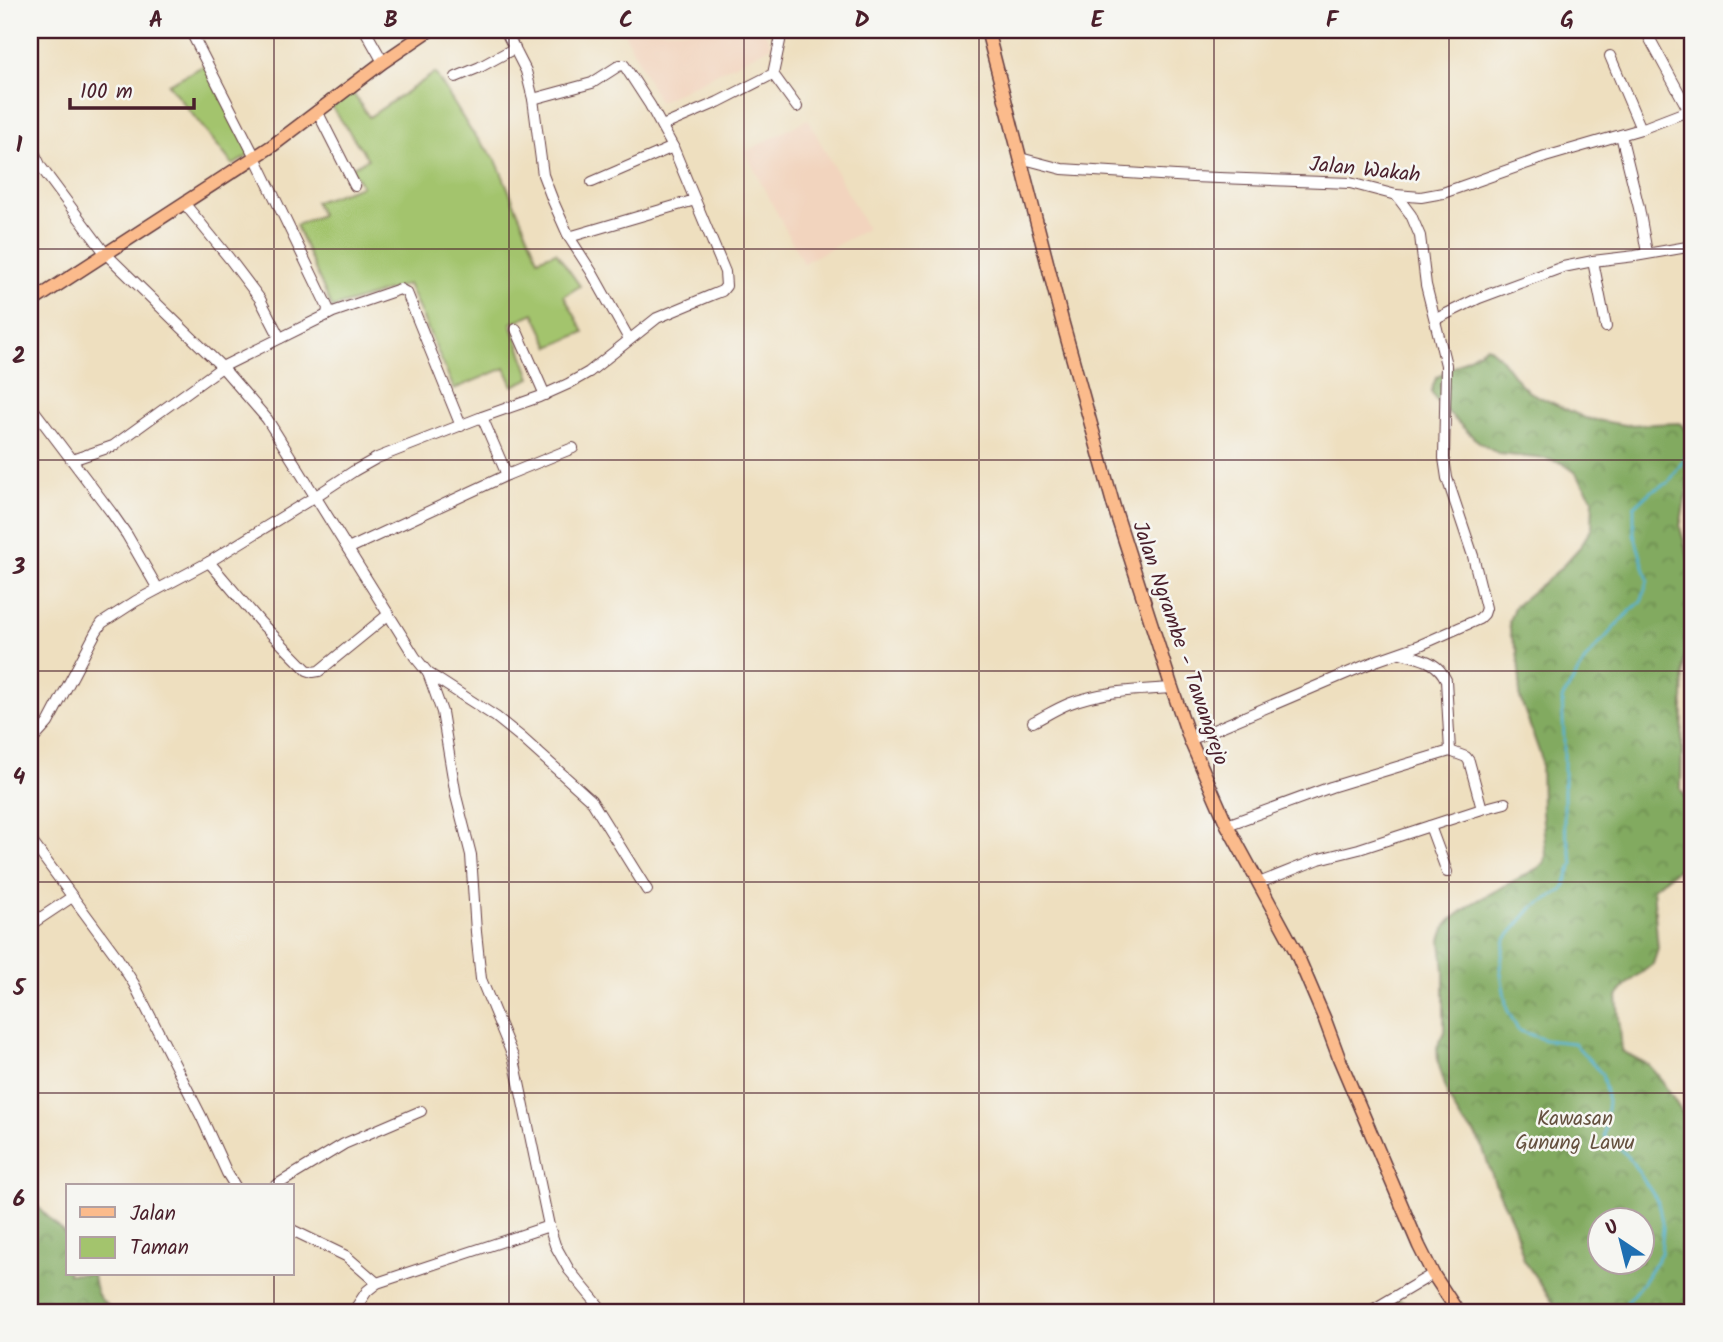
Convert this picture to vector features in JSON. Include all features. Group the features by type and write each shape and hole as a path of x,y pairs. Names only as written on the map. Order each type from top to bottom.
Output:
{"main road":[{"path":"30,303 255,157 430,30"},
{"name":"Jalan Ngrambe - Tawangrejo","path":"987,30 1063,324 1114,507 1190,740 1227,825 1295,950 1392,1186 1433,1274 1458,1312"}],"street":[{"path":"190,30 328,308 327,315"},
{"path":"365,30 383,62"},
{"path":"505,30 526,71 534,99 543,174 553,201 569,237 629,340"},
{"path":"781,30 773,74 797,107"},
{"path":"1645,30 1691,110"},
{"path":"456,77 514,48"},
{"path":"1610,56 1640,129"},
{"path":"30,743 48,723 102,623 209,562 377,458 545,395 589,372 657,318 712,295 726,286 724,272 673,147 624,65 592,83 534,99"},
{"path":"662,126 773,74"},
{"name":"Jalan Wakah","path":"1020,158 1062,169 1350,183 1396,195 1422,197 1443,193 1691,110"},
{"path":"317,111 355,186"},
{"path":"1621,135 1647,253"},
{"path":"30,144 41,167 105,253 222,368 267,419 415,657 428,673 496,717 591,800 648,890"},
{"path":"592,182 673,147"},
{"path":"1190,740 1400,653 1485,614 1486,608 1473,556 1447,478 1444,458 1446,365 1426,285 1420,236 1411,215 1396,195"},
{"path":"569,237 695,200"},
{"path":"184,203 260,299 280,338"},
{"path":"1436,319 1479,298 1563,267 1693,246"},
{"path":"1593,261 1606,327"},
{"path":"72,460 113,446 222,368 327,315 400,289 407,293 461,426"},
{"path":"516,329 545,395"},
{"path":"30,405 127,535 158,589"},
{"path":"482,417 507,475"},
{"path":"348,549 507,475 573,448"},
{"path":"209,562 260,622 307,670 313,672 318,671 388,614"},
{"path":"1400,653 1434,664 1447,680 1450,751"},
{"path":"428,673 442,712 456,796 471,855 481,979 514,1059 549,1226 558,1251 569,1270 604,1312"},
{"path":"1033,722 1068,705 1102,694 1172,688"},
{"path":"1227,825 1331,787 1450,751 1466,757 1469,761 1482,809"},
{"path":"1259,883 1319,859 1505,803"},
{"path":"1430,826 1447,872"},
{"path":"30,839 134,984 234,1184"},
{"path":"30,925 72,897"},
{"path":"278,1184 344,1144 421,1111"},
{"path":"353,1312 377,1283 549,1226"},
{"path":"294,1231 346,1256 377,1283"},
{"path":"1369,1312 1433,1274"}],"shaded area":[{"path":"623,30 764,30 772,46 659,102"},
{"path":"808,119 867,229 803,263 745,152"}],"green space":[{"path":"205,65 251,154 233,165 168,84"},
{"path":"435,73 471,131 496,160 538,259 556,252 580,286 564,296 584,332 550,347 534,313 511,323 531,378 513,386 505,368 454,389 408,284 332,308 296,225 321,215 315,202 362,186 351,168 368,159 332,107 352,92 369,117"},
{"name":"Kawasan Gunung Lawu","path":"1487,346 1499,356 1529,392 1585,418 1625,425 1680,423 1693,439 1693,459 1680,527 1693,574 1693,632 1684,660 1681,789 1693,806 1693,863 1678,869 1653,888 1658,949 1653,964 1627,984 1617,996 1622,1051 1649,1065 1692,1128 1693,1312 1559,1312 1524,1260 1514,1225 1495,1184 1482,1146 1455,1110 1438,1062 1437,1047 1444,1034 1441,940 1446,926 1473,903 1544,863 1546,855 1541,757 1519,695 1517,650 1509,621 1514,607 1560,569 1580,547 1592,527 1593,499 1575,472 1562,463 1499,454 1486,447 1440,405 1431,392 1436,378"},
{"path":"30,1199 66,1235 66,1276 93,1276 99,1296 116,1312 30,1312"},
{"path":"1398,1299 1418,1312 1378,1312"}],"waterway":[{"path":"1619,1312 1644,1281 1661,1253 1663,1228 1658,1202 1628,1156 1604,1136 1608,1101 1602,1074 1574,1043 1545,1040 1518,1030 1507,1009 1500,968 1505,940 1532,908 1563,890 1573,863 1564,825 1562,699 1586,659 1642,600 1648,580 1634,534 1634,507 1650,492 1669,482 1685,458 1693,439"}]}
